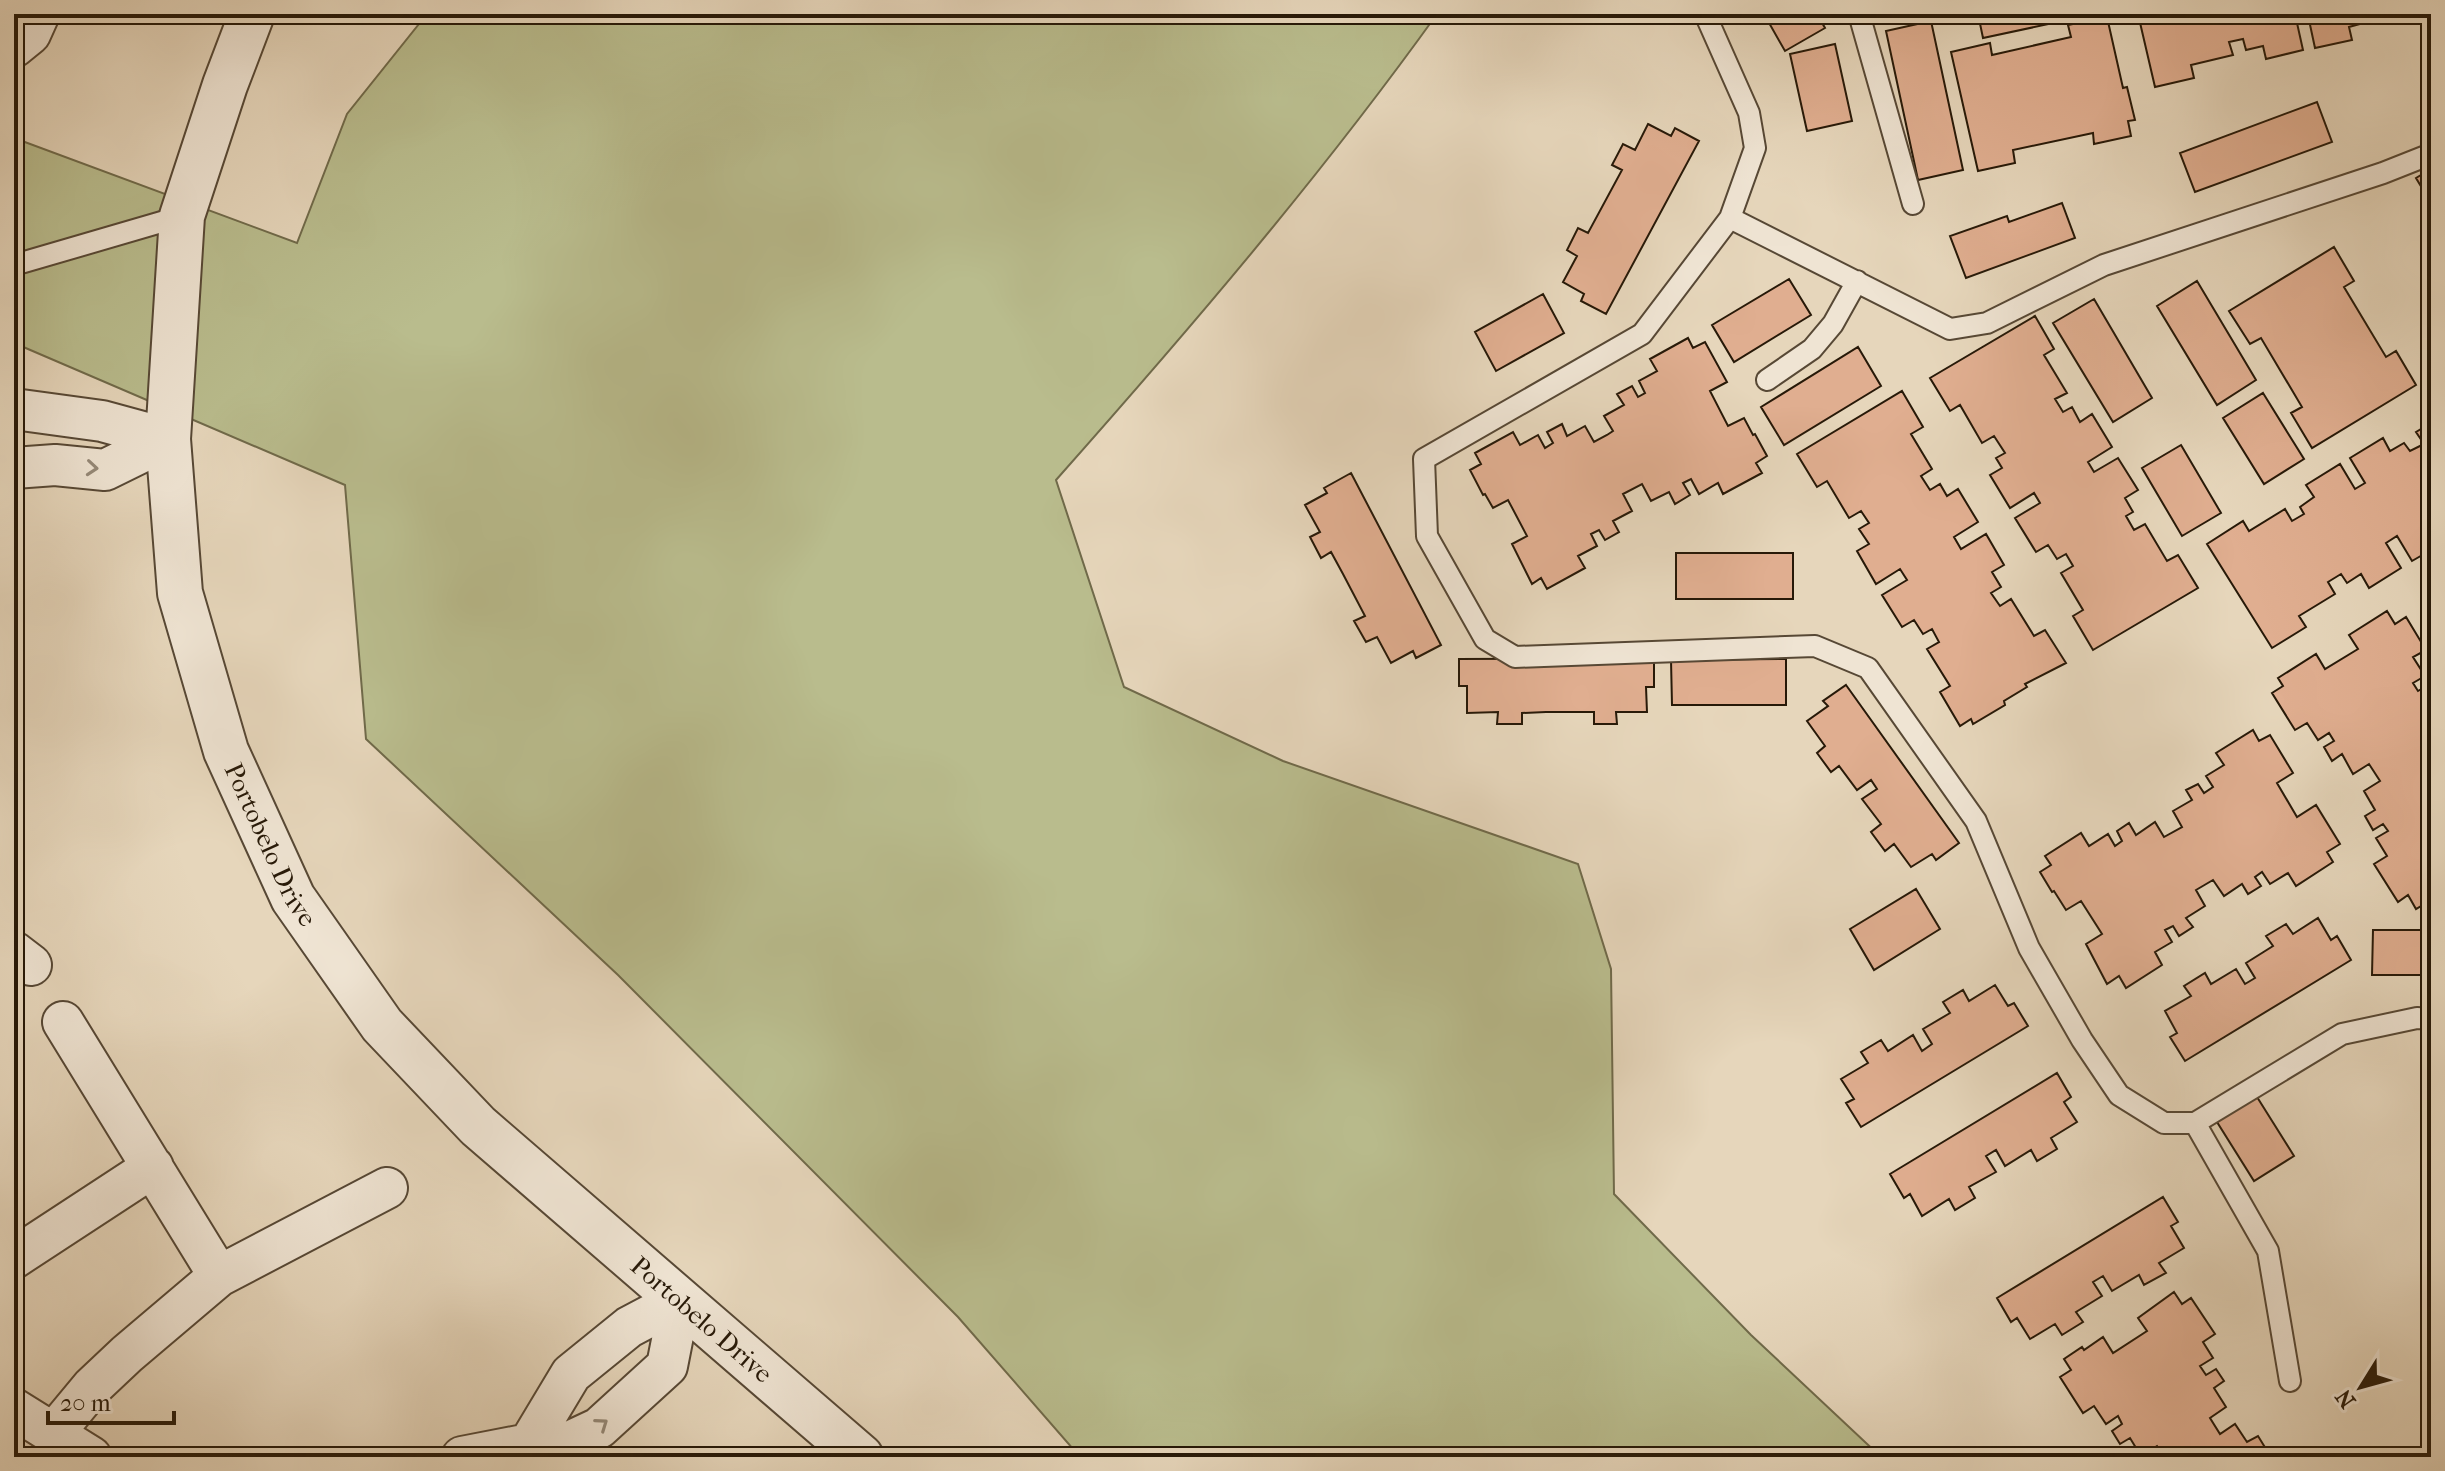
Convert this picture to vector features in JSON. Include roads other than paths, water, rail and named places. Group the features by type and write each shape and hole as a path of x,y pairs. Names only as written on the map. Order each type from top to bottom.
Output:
{"street":[{"path":"14,47 30,34 39,14"},
{"name":"Portobelo Drive","path":"252,14 182,216 168,439 180,593 226,751 293,898 382,1025 478,1126 861,1457"},
{"path":"14,409 102,421 168,439"},
{"path":"14,468 55,465 105,470 168,439"},
{"path":"63,1022 219,1276"},
{"path":"14,1258 153,1167"},
{"path":"53,1434 92,1387 219,1276 387,1188"},
{"path":"529,1444 571,1374 629,1327 680,1300"},
{"path":"462,1457 529,1444 567,1443 599,1428 667,1366 680,1300"},
{"path":"14,1409 91,1457"}],"lane":[{"path":"1705,14 1749,113 1755,148 1730,218 1642,334 1424,459 1427,536 1485,639 1515,657 1815,646 1868,668 1976,821 2029,948 2082,1040 2119,1095 2164,1123 2195,1123 2342,1034 2417,1018 2431,1019"},
{"path":"1859,14 1913,204"},
{"path":"1730,218 1950,329 1987,323 2104,265 2368,178 2431,154"},
{"path":"14,265 182,216"},
{"path":"1767,380 1812,349 1833,324 1857,281"},
{"path":"2195,1123 2268,1251 2290,1381"}]}
